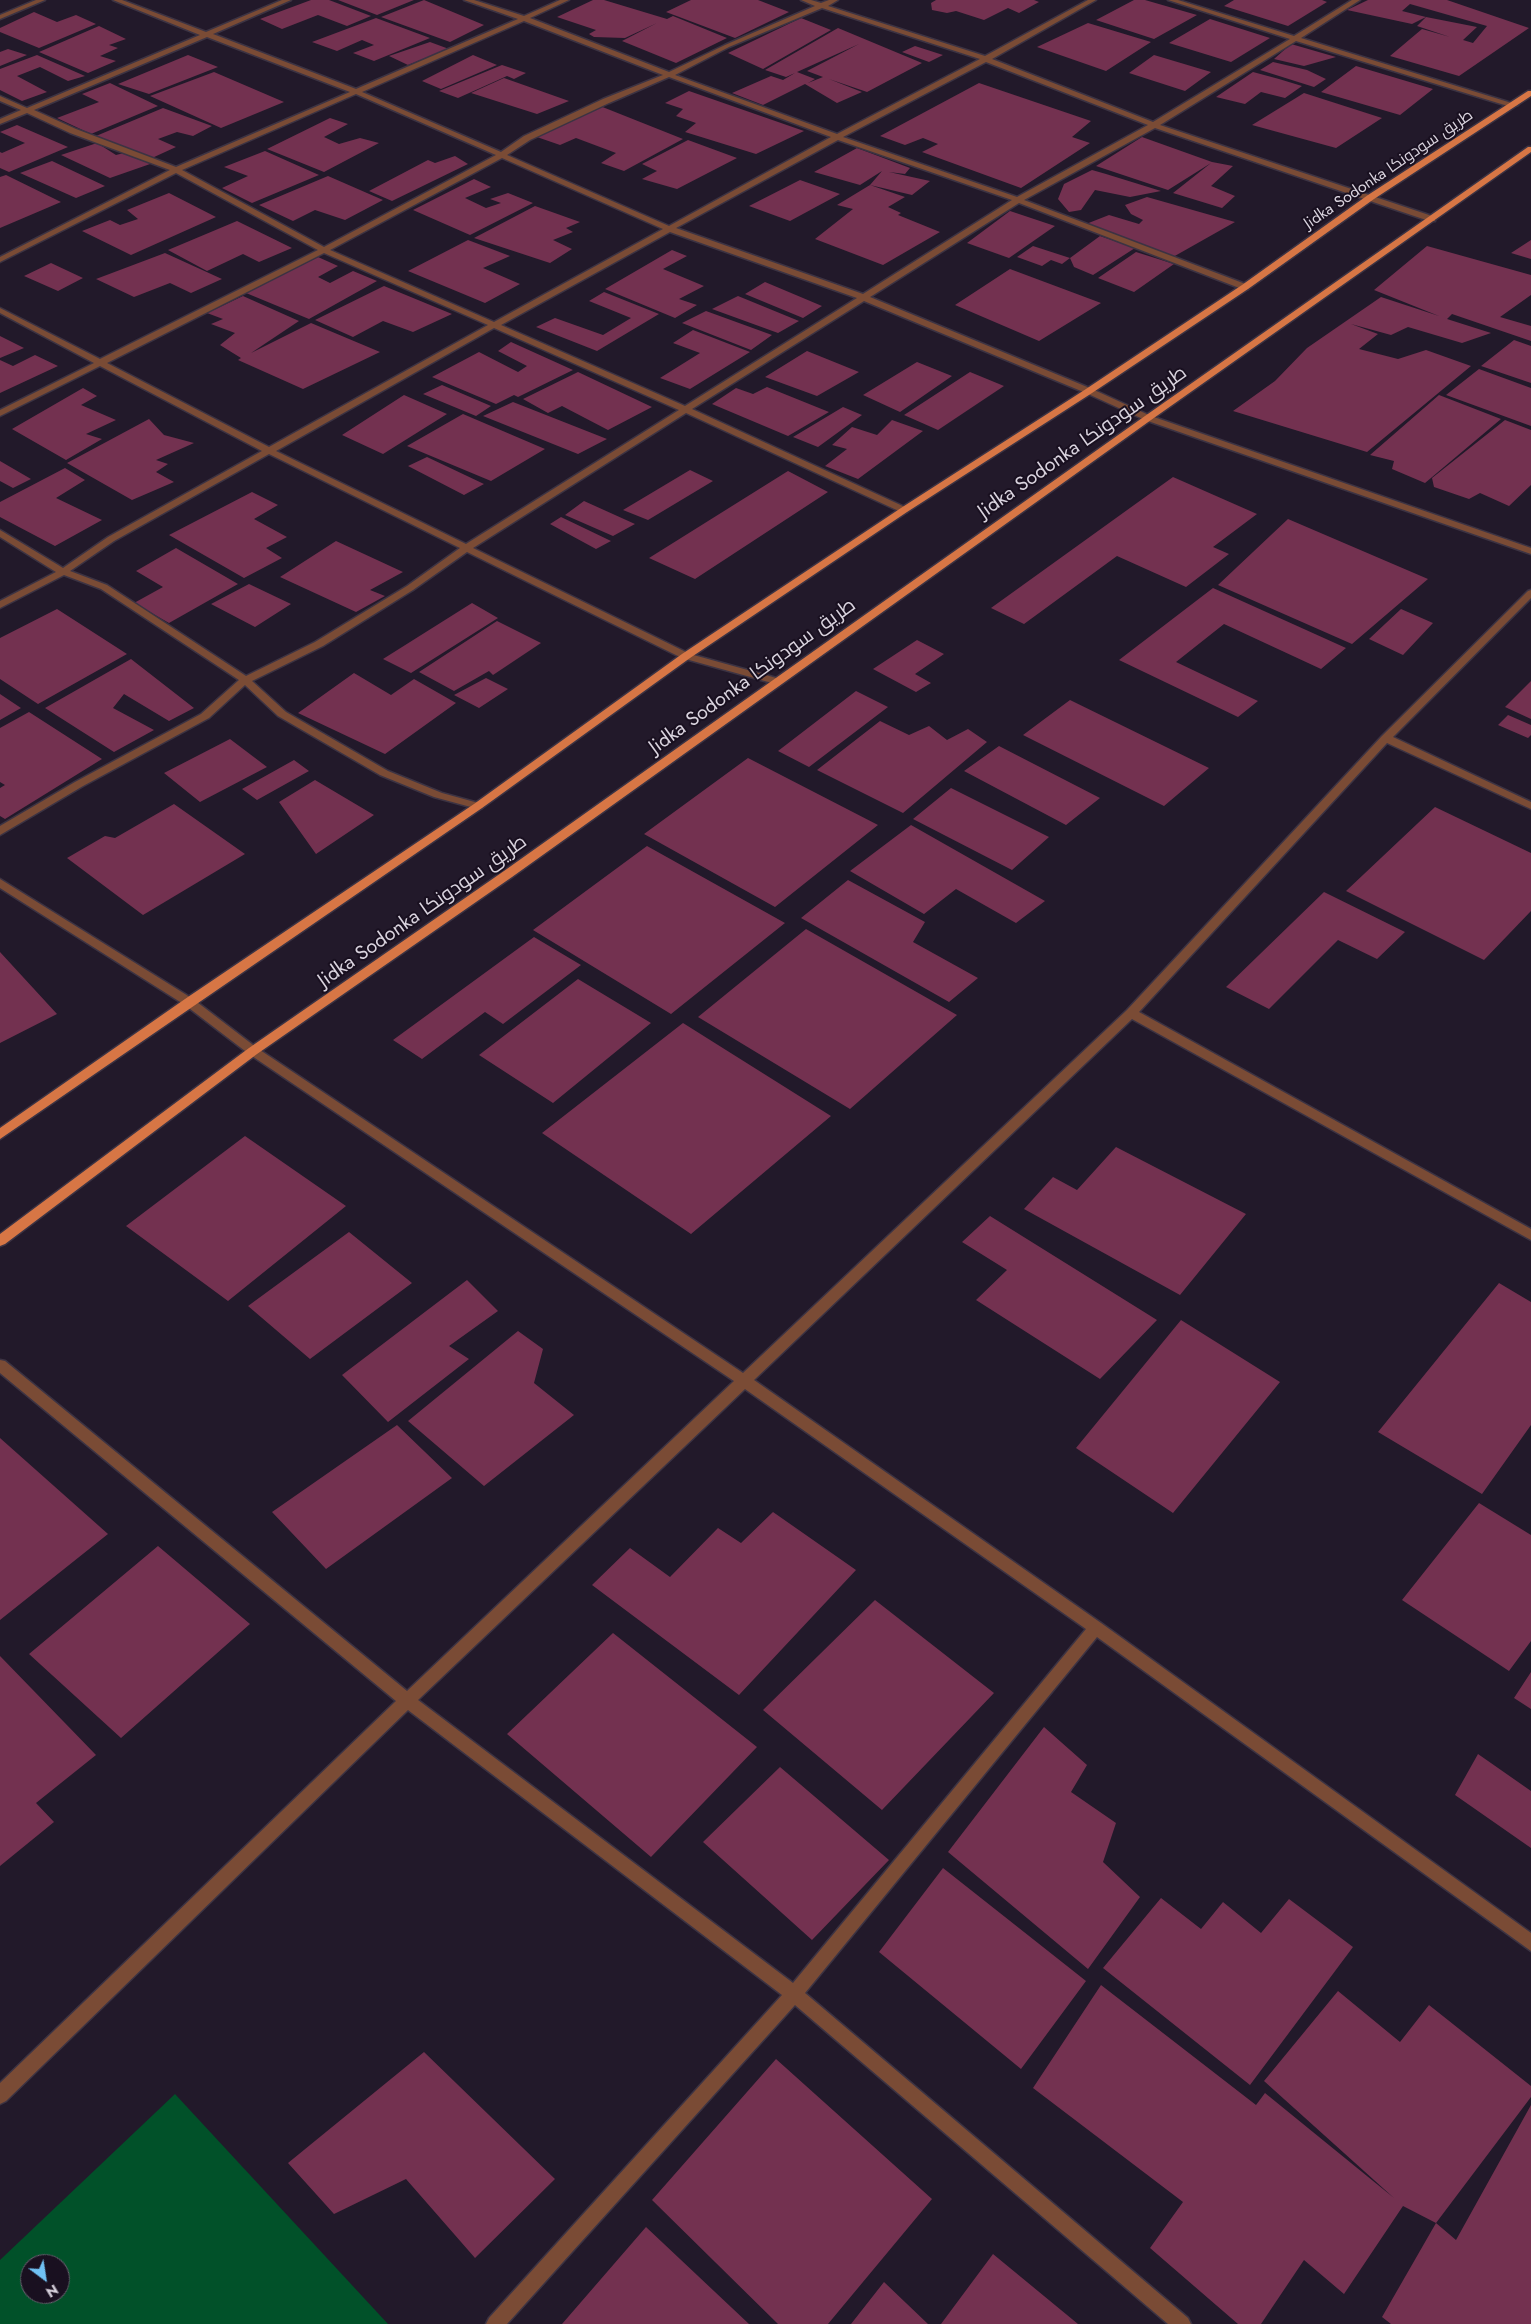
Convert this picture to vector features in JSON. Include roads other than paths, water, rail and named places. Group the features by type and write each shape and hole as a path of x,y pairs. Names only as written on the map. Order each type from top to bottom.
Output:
{"main road":[{"name":"Jidka Sodonka طريق سودونكا","path":"0,1134 189,1002 478,806 686,656 904,510 1089,391 1245,287 1371,197 1531,93"},
{"name":"Jidka Sodonka طريق سودونكا","path":"0,1241 253,1051 508,874 776,681 1531,149"}],"street":[{"path":"0,17 42,0"},
{"path":"116,0 357,92 670,229 862,297 1089,391 1148,418 1531,551"},
{"path":"0,122 288,0"},
{"path":"467,0 526,19 669,76 837,137 1018,200 1245,287"},
{"path":"0,260 176,170 566,0"},
{"path":"804,0 986,59 1154,125 1432,218"},
{"path":"0,413 97,362 324,250 502,155 527,138 606,101 669,76 727,46 835,0"},
{"path":"0,605 63,572 111,539 494,325 837,137 986,59 1093,0"},
{"path":"1171,0 1514,105"},
{"path":"0,831 79,784 205,716 245,680 320,644 410,588 468,547 1018,200 1154,125 1357,0"},
{"path":"0,98 27,111 176,170 324,250 687,410 904,510"},
{"path":"0,310 270,451 686,656 776,681"},
{"path":"0,532 63,572 104,587 245,680 282,714 384,772 438,796 478,806"},
{"path":"0,2094 407,1701 1131,1013 1386,738 1531,593"},
{"path":"1386,738 1531,806"},
{"path":"0,883 189,1002 253,1051 743,1380 1096,1628 1531,1943"},
{"path":"1131,1013 1531,1235"},
{"path":"0,1366 407,1701 794,1994 1182,2324"},
{"path":"495,2324 794,1994 1096,1628"}]}
